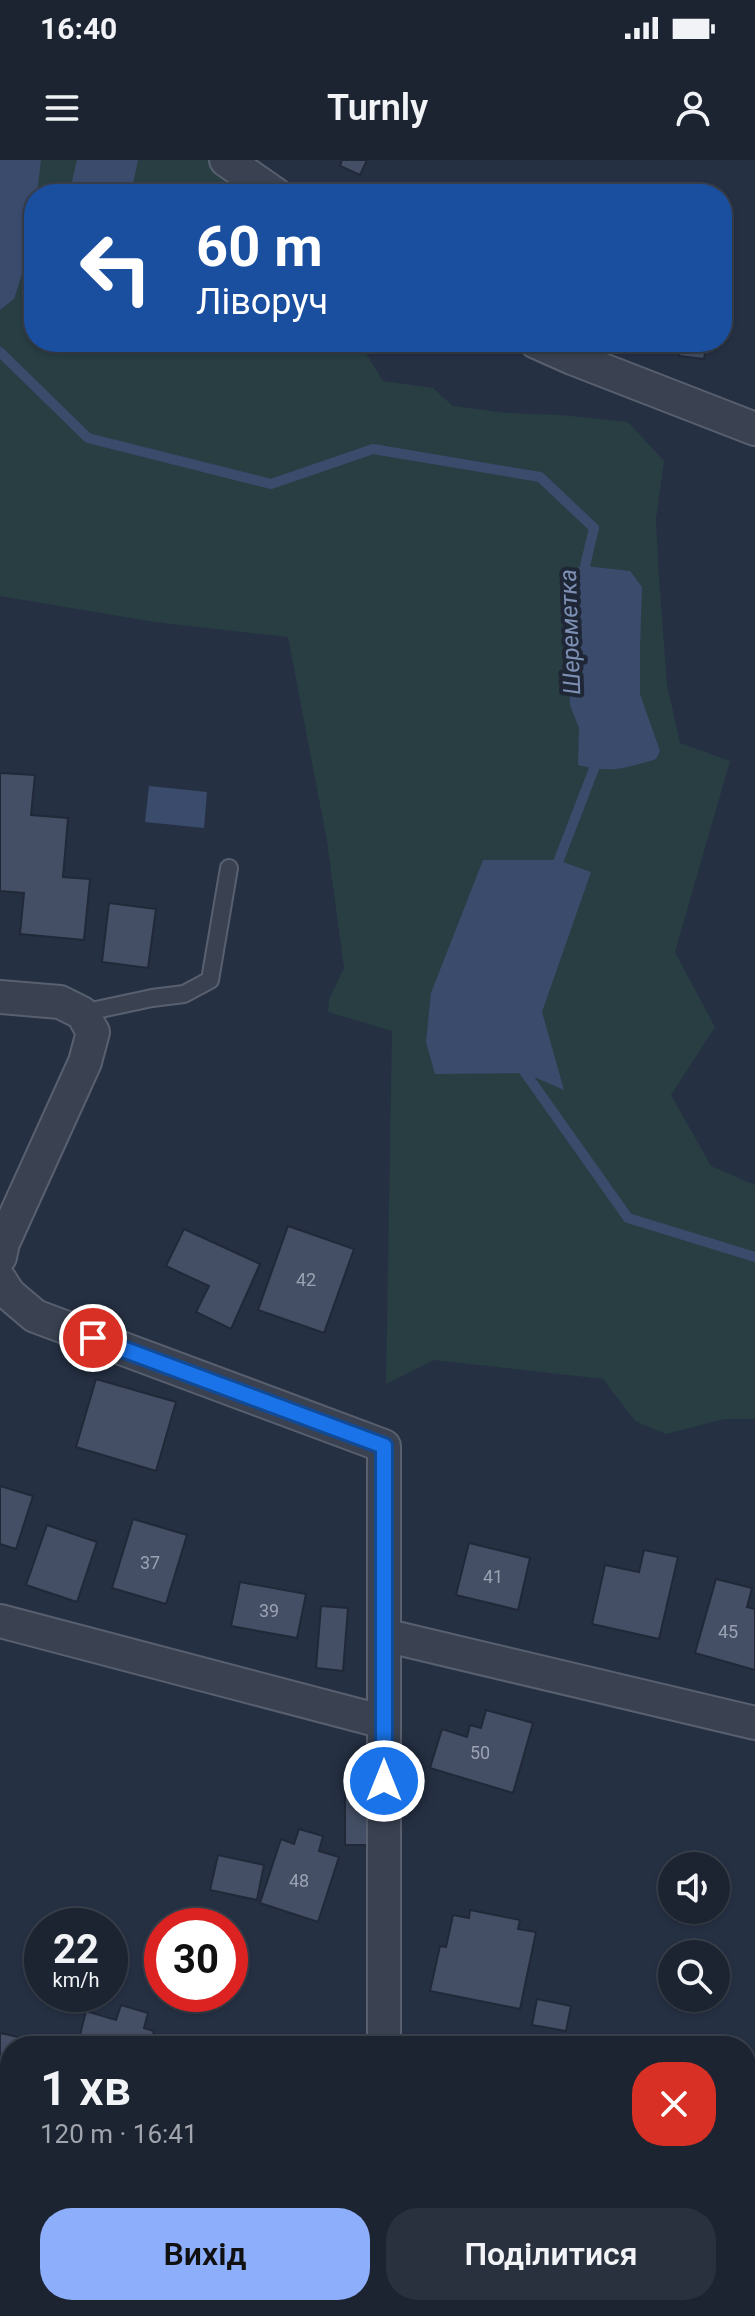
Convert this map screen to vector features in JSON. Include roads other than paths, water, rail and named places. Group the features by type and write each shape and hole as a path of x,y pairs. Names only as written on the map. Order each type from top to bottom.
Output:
{"street":[{"path":"226,160 261,184"},
{"path":"559,352 755,429"},
{"path":"0,997 60,1002 82,1013 93,1032 85,1062 3,1243 0,1257"},
{"path":"0,1280 9,1294 35,1316 384,1446 384,2036"},
{"path":"0,1621 384,1722"},
{"path":"384,1635 755,1723"}],"lane":[{"path":"82,1013 184,994 210,980 229,868"}],"water":[{"path":"0,160 41,160 38,184 24,184 24,268 14,299 0,310"},
{"path":"77,160 138,160 133,184 71,184"},
{"path":"585,566 630,571 642,587 640,694 660,751 656,759 617,769 578,765 579,728 570,705 563,570"},
{"path":"149,786 207,792 204,828 145,822"},
{"path":"483,860 557,860 591,872 542,1012 564,1090 525,1073 435,1074 426,1042 431,993"}],"waterway":[{"name":"Шереметка","path":"0,352 88,438 271,484 373,449 540,477 594,528 585,566 586,578"},
{"name":"Шереметка","path":"555,870 595,766 595,758"},
{"name":"Шереметка","path":"519,1064 628,1218 755,1257"}]}
